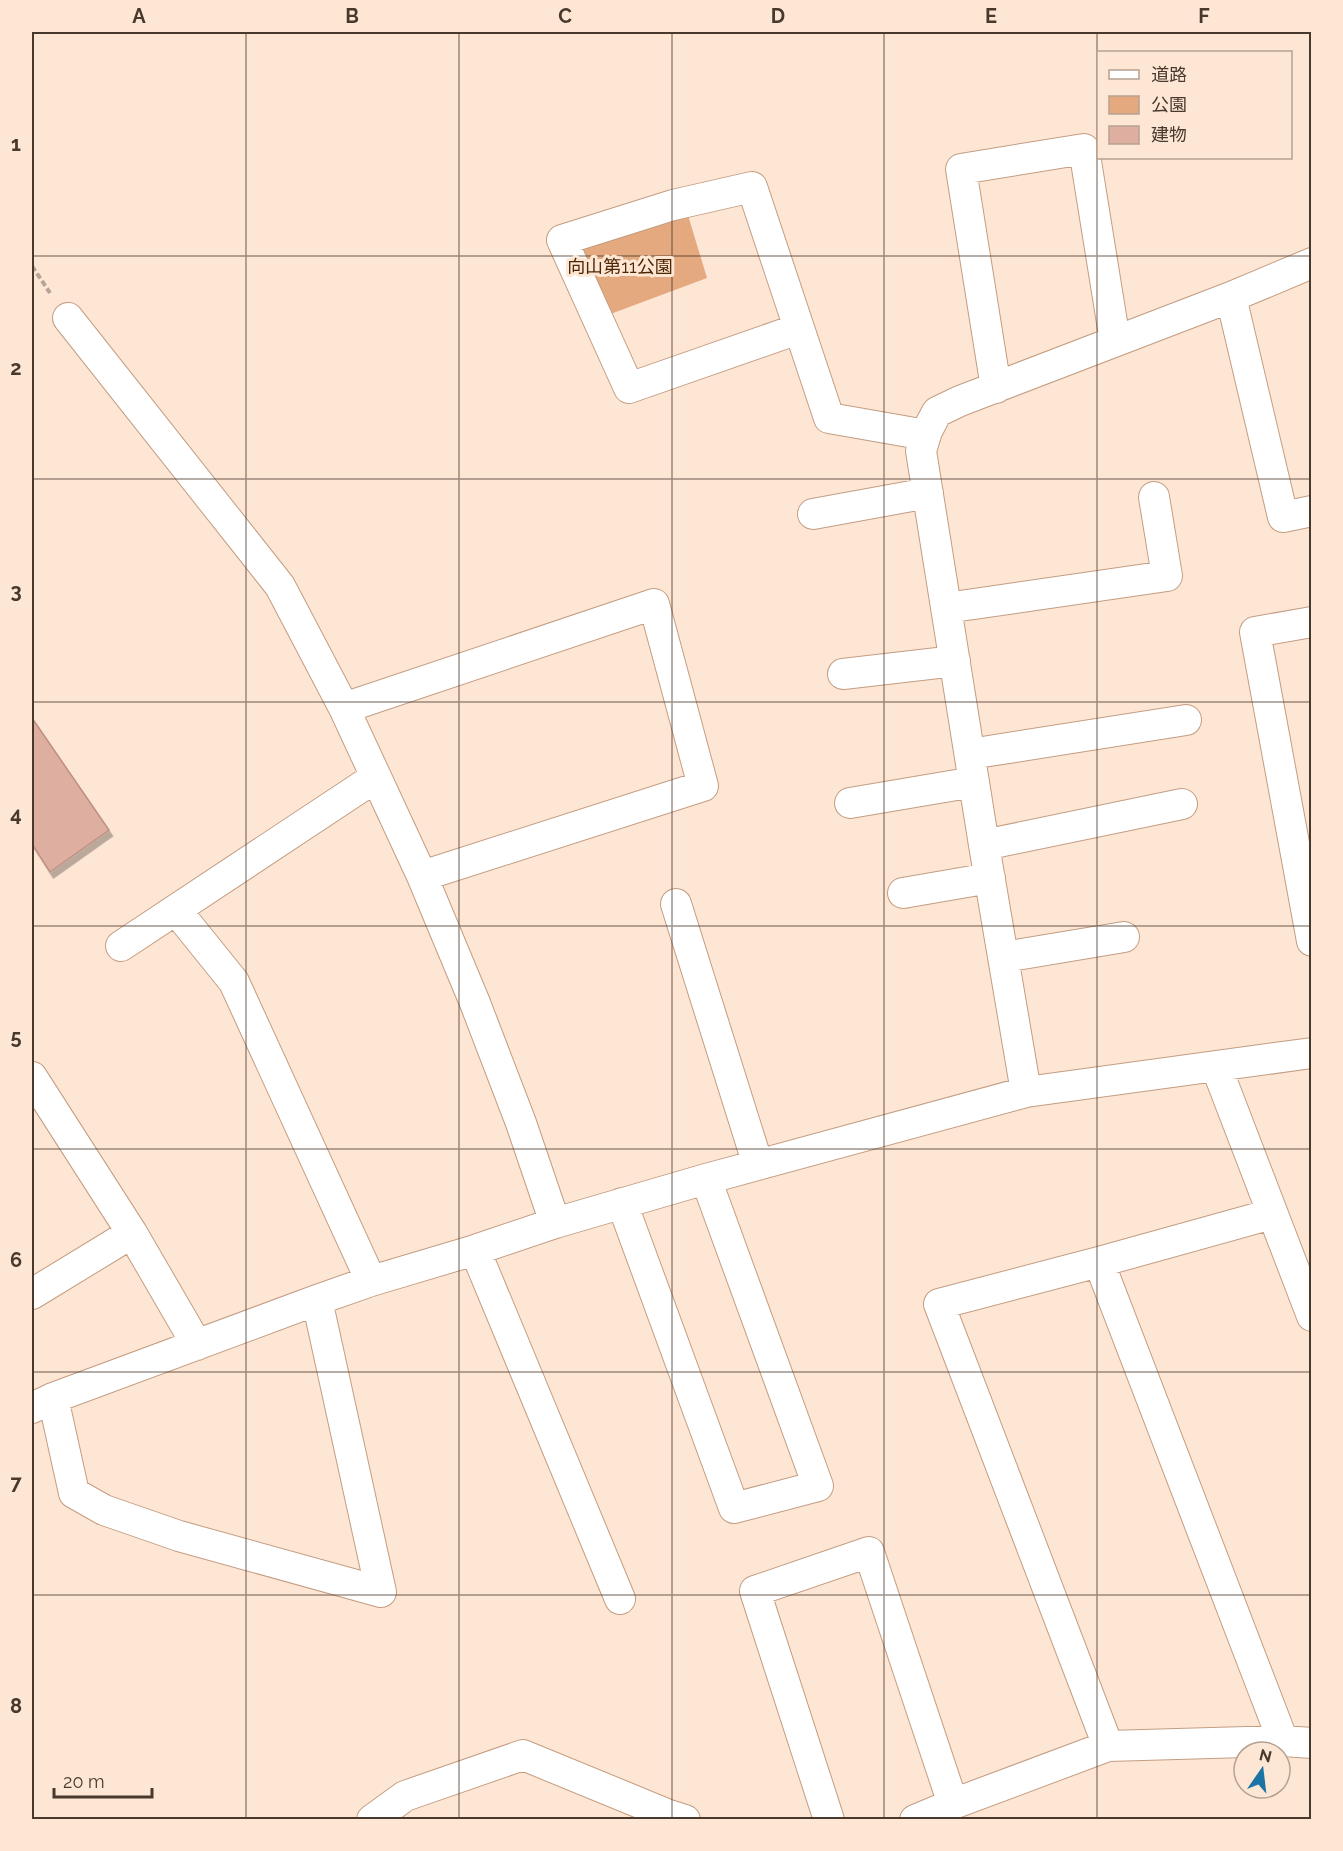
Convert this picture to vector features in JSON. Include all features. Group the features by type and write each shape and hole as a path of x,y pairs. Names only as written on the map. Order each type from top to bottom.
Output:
{"street":[{"path":"996,388 961,169 1084,149 1115,341"},
{"path":"798,329 629,388 562,240 673,205 752,187 829,418 926,435"},
{"path":"1026,1092 921,451 926,435 937,412 1231,297 1311,263"},
{"path":"1231,297 1283,517 1311,511"},
{"path":"68,318 280,586 344,708 422,876 475,1003 521,1123 555,1223"},
{"path":"813,514 928,494"},
{"path":"946,608 1167,576 1154,497"},
{"path":"344,708 654,604 703,786 422,876"},
{"path":"1311,622 1254,632 1311,941"},
{"path":"843,674 955,661"},
{"path":"850,803 972,768 1186,720"},
{"path":"121,946 376,777"},
{"path":"984,845 1182,804"},
{"path":"903,893 990,878"},
{"path":"676,904 758,1165"},
{"path":"176,910 234,982 371,1281"},
{"path":"1004,957 1124,937"},
{"path":"317,1300 381,1592 179,1536 104,1510 74,1493 42,1403 317,1300 622,1203 1026,1092 1311,1053"},
{"path":"1216,1066 1311,1316"},
{"path":"32,1077 132,1233 197,1345"},
{"path":"622,1203 734,1508 818,1486 706,1179"},
{"path":"1108,1746 939,1304 1272,1215"},
{"path":"32,1294 132,1233"},
{"path":"475,1250 620,1599"},
{"path":"915,1820 1108,1746 1297,1742 1099,1263"},
{"path":"829,1820 755,1592 870,1552 953,1804"},
{"path":"372,1820 405,1797 523,1755 685,1820"}],"green space":[{"name":"向山第11公園","path":"684,202 707,278 597,319 562,240"}],"building":[{"path":"32,718 109,830 50,872 32,844"}]}
